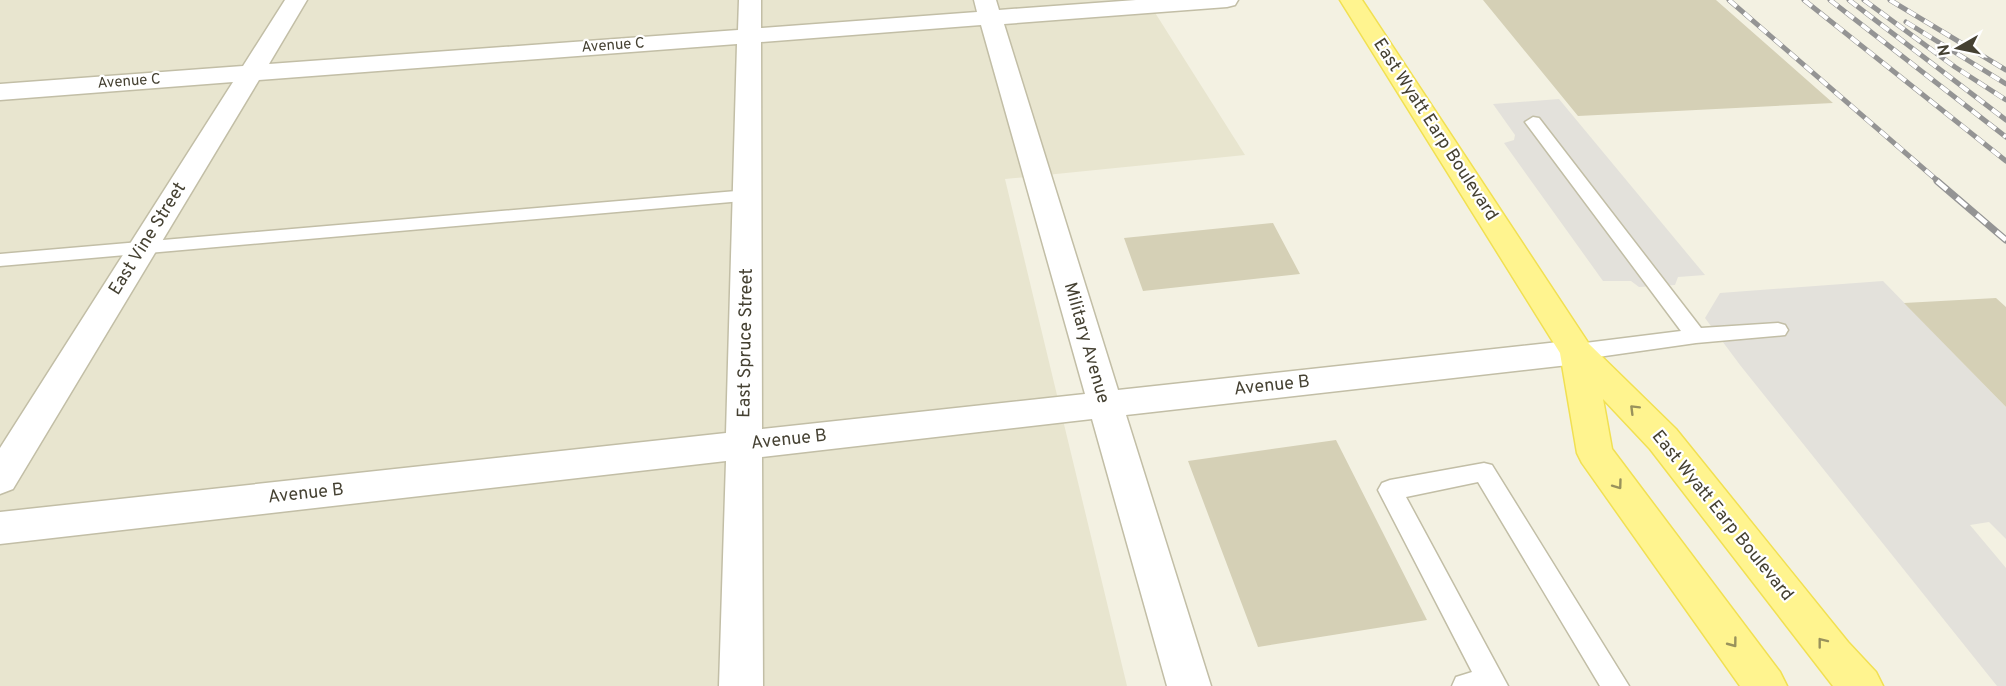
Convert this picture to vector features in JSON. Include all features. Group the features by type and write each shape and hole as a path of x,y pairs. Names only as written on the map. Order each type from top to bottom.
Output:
{"main road":[{"name":"East Wyatt Earp Boulevard","path":"1351,0 1577,352 1664,439 1833,656 1861,686"},
{"name":"East Wyatt Earp Boulevard","path":"1577,352 1595,453 1765,686"}],"street":[{"name":"East Vine Street","path":"0,478 296,0"},
{"name":"East Spruce Street","path":"741,686 750,0"},
{"name":"Avenue C","path":"0,92 750,36 988,9 1227,0"},
{"name":"Military Avenue","path":"988,9 1189,686"},
{"name":"Avenue B","path":"0,528 1577,352"}],"lane":[{"path":"1533,122 1696,336"},
{"path":"0,260 748,196"},
{"path":"1577,352 1696,336 1778,330"},
{"path":"1484,684 1390,490 1484,472 1615,686"}],"shaded area":[{"path":"0,0 1147,0 1245,155 1005,179 1127,686 0,686"},
{"path":"1559,99 1705,275 1678,277 1675,285 1639,287 1631,281 1603,281 1504,143 1514,140 1515,135 1493,104"},
{"path":"1883,281 2006,407 2006,539 1989,522 1970,525 2006,568 2006,686 1997,686 1705,318 1720,293"}],"building":[{"path":"1483,0 1716,0 1833,103 1578,116"},
{"path":"1273,223 1300,274 1143,291 1124,238"},
{"path":"1996,298 2006,307 2006,407 1904,303"},
{"path":"1336,440 1427,620 1258,647 1188,461"}],"railway":[{"path":"1729,0 1939,182"},
{"path":"1804,0 2006,161"},
{"path":"1830,0 2006,137"},
{"path":"1849,0 2006,120"},
{"path":"1864,0 1955,67 2006,100"},
{"path":"1890,0 2006,70"},
{"path":"1906,22 2006,84"},
{"path":"1937,181 2006,240"}]}
